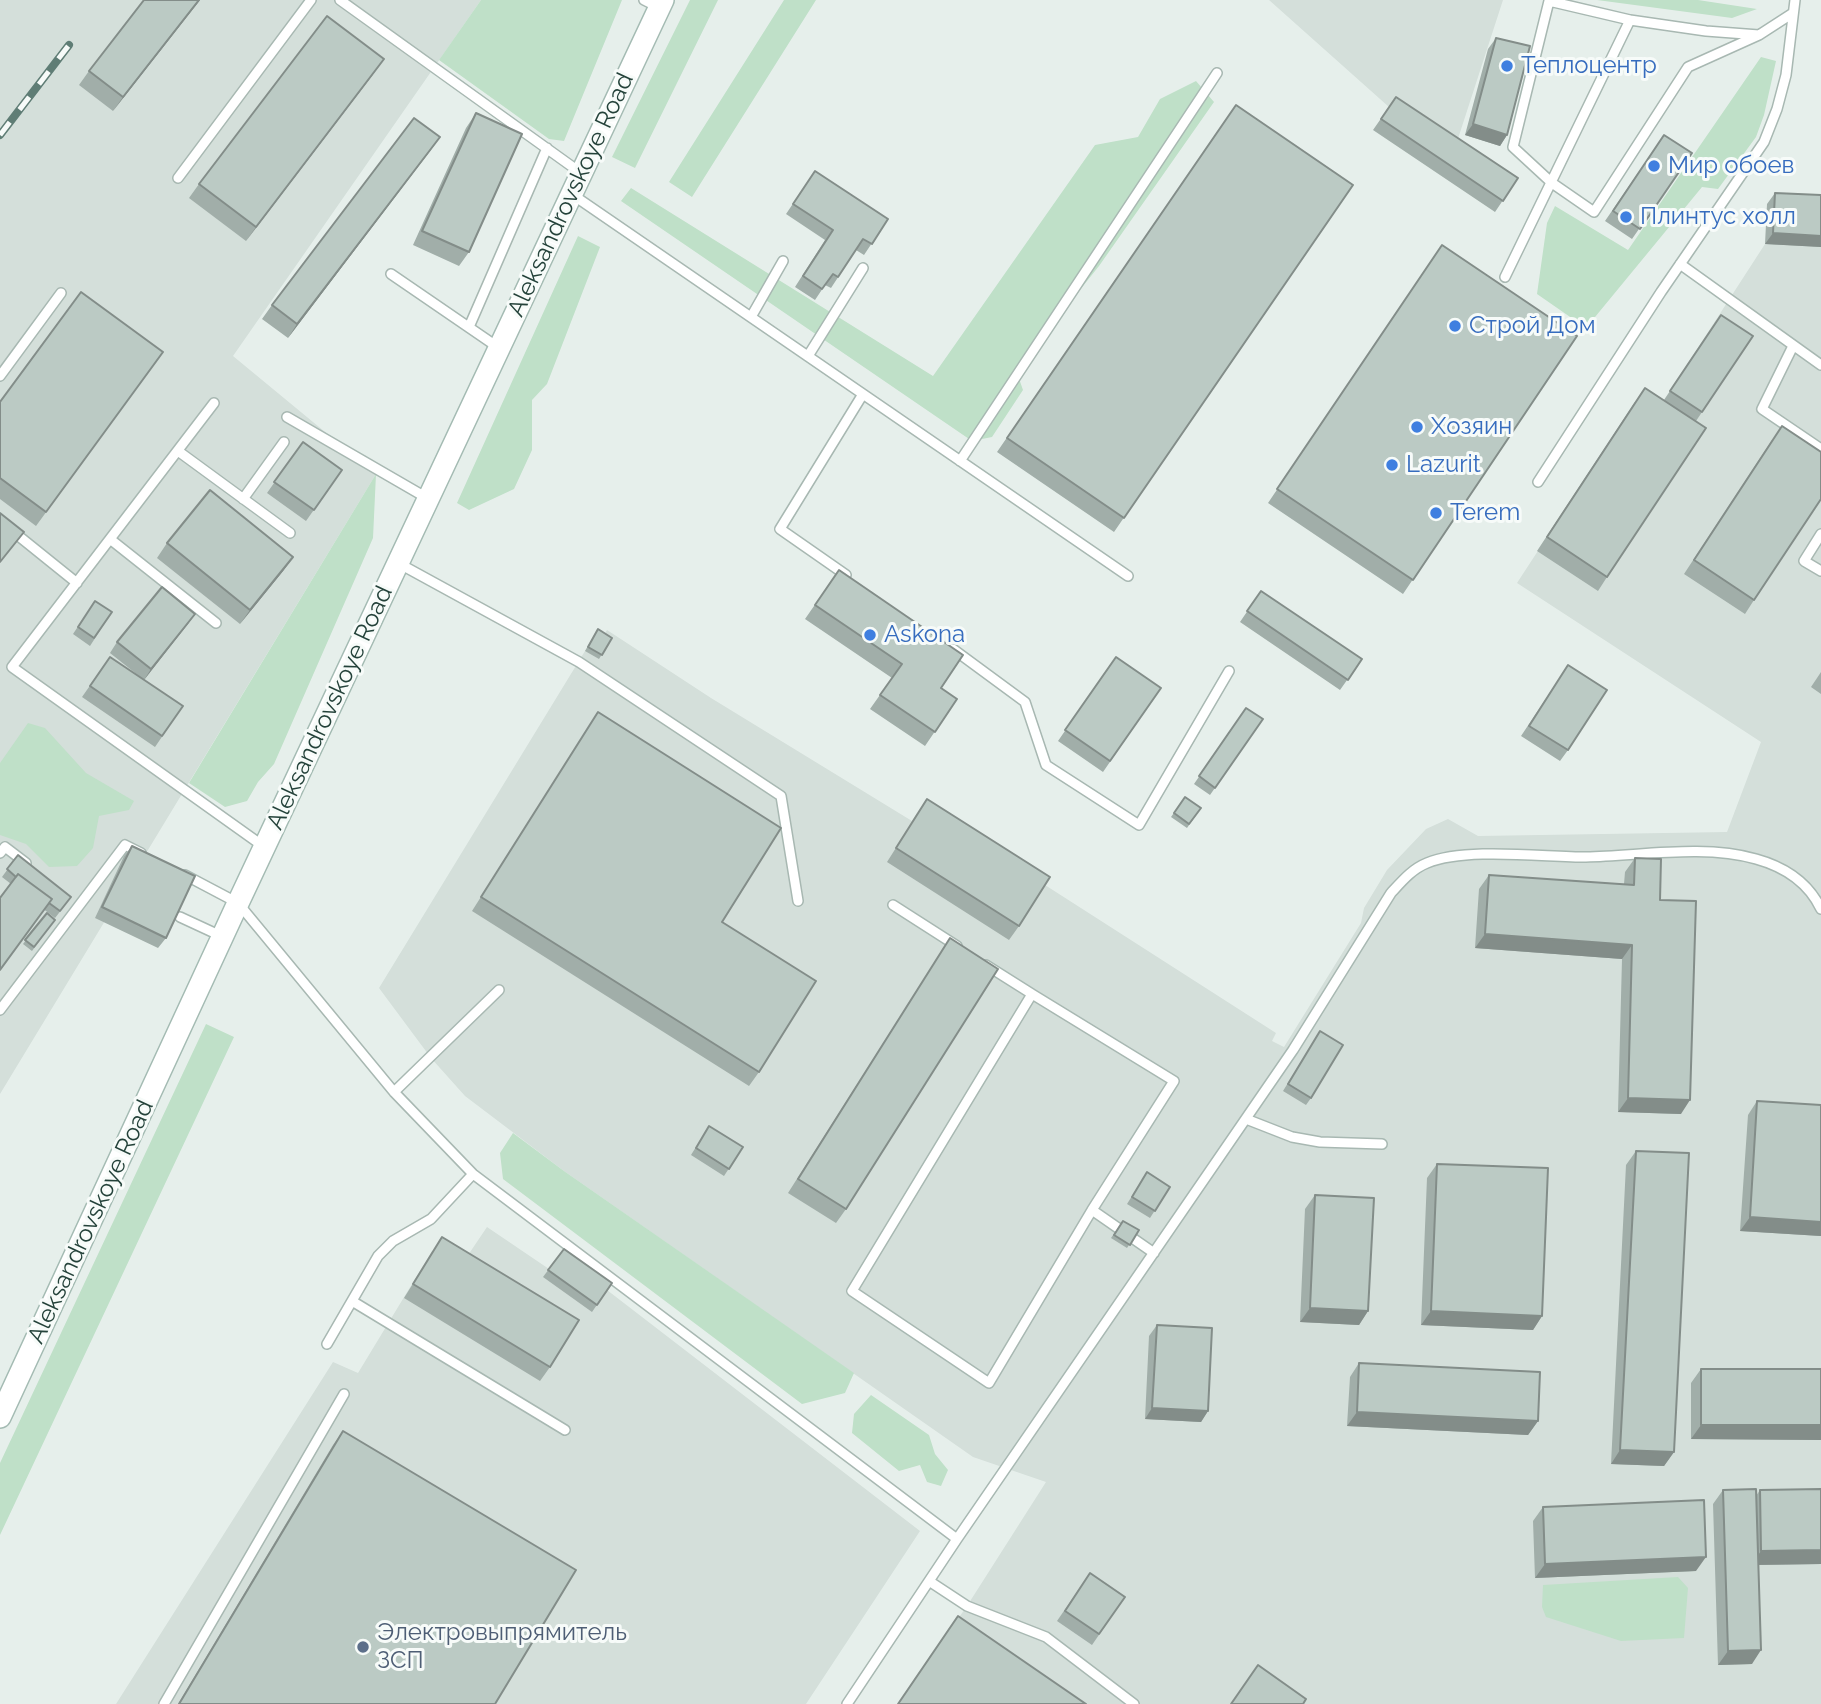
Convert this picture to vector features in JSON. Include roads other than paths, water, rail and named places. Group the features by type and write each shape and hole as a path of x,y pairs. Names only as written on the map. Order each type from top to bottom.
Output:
{"main road":[{"name":"Aleksandrovskoye Road","path":"0,1417 581,173 655,3"}],"lane":[{"path":"178,178 311,0"},
{"path":"340,0 581,173"},
{"path":"1538,482 1680,264 1764,142 1777,110 1786,75 1795,0"},
{"path":"1759,35 1706,31 1630,20 1549,1 1513,147 1552,183 1594,212 1688,67 1759,35 1793,13"},
{"path":"1504,277 1630,20"},
{"path":"960,461 1217,73"},
{"path":"469,327 547,148"},
{"path":"571,194 1128,576"},
{"path":"751,317 783,261"},
{"path":"1680,264 1821,365"},
{"path":"808,356 863,268"},
{"path":"391,274 499,348"},
{"path":"0,376 61,293"},
{"path":"1793,346 1762,410 1821,449"},
{"path":"860,585 780,529 863,394"},
{"path":"214,403 12,667 264,847"},
{"path":"287,417 428,499"},
{"path":"243,499 284,442"},
{"path":"178,451 290,533"},
{"path":"0,521 77,583"},
{"path":"1821,534 1804,561 1821,571"},
{"path":"110,539 216,623"},
{"path":"398,563 579,662 781,796 798,901"},
{"path":"940,640 1025,702 1046,765 1139,825 1229,671"},
{"path":"0,1010 125,845 148,856"},
{"path":"0,853 5,847 37,872"},
{"path":"847,1704 1293,1050 1391,893 1407,875 1427,863 1472,855 1585,857 1734,854 1783,868 1815,897 1821,909"},
{"path":"171,868 238,903 394,1092 474,1174 957,1539"},
{"path":"69,896 80,904"},
{"path":"893,905 962,950"},
{"path":"180,917 223,937"},
{"path":"974,957 1174,1081 1092,1210 989,1383 852,1291 1032,994"},
{"path":"394,1092 499,990"},
{"path":"1246,1119 1292,1137 1382,1144"},
{"path":"327,1344 378,1256 393,1241 431,1219 474,1174"},
{"path":"1092,1210 1154,1252"},
{"path":"352,1301 565,1430"},
{"path":"164,1704 344,1394"},
{"path":"929,1581 967,1606 1046,1637 1134,1704"}],"railway":[{"path":"0,135 69,45"}],"place":[{"name":"Теплоцентр","path":"1507,66"},
{"name":"Мир обоев","path":"1654,166"},
{"name":"Плинтус холл","path":"1626,217"},
{"name":"Строй Дом","path":"1455,326"},
{"name":"Хозяин","path":"1417,427"},
{"name":"Lazurit","path":"1392,465"},
{"name":"Terem","path":"1436,513"},
{"name":"Askona","path":"870,635"},
{"name":"Электровыпрямитель ЗСП","path":"363,1647"}]}
